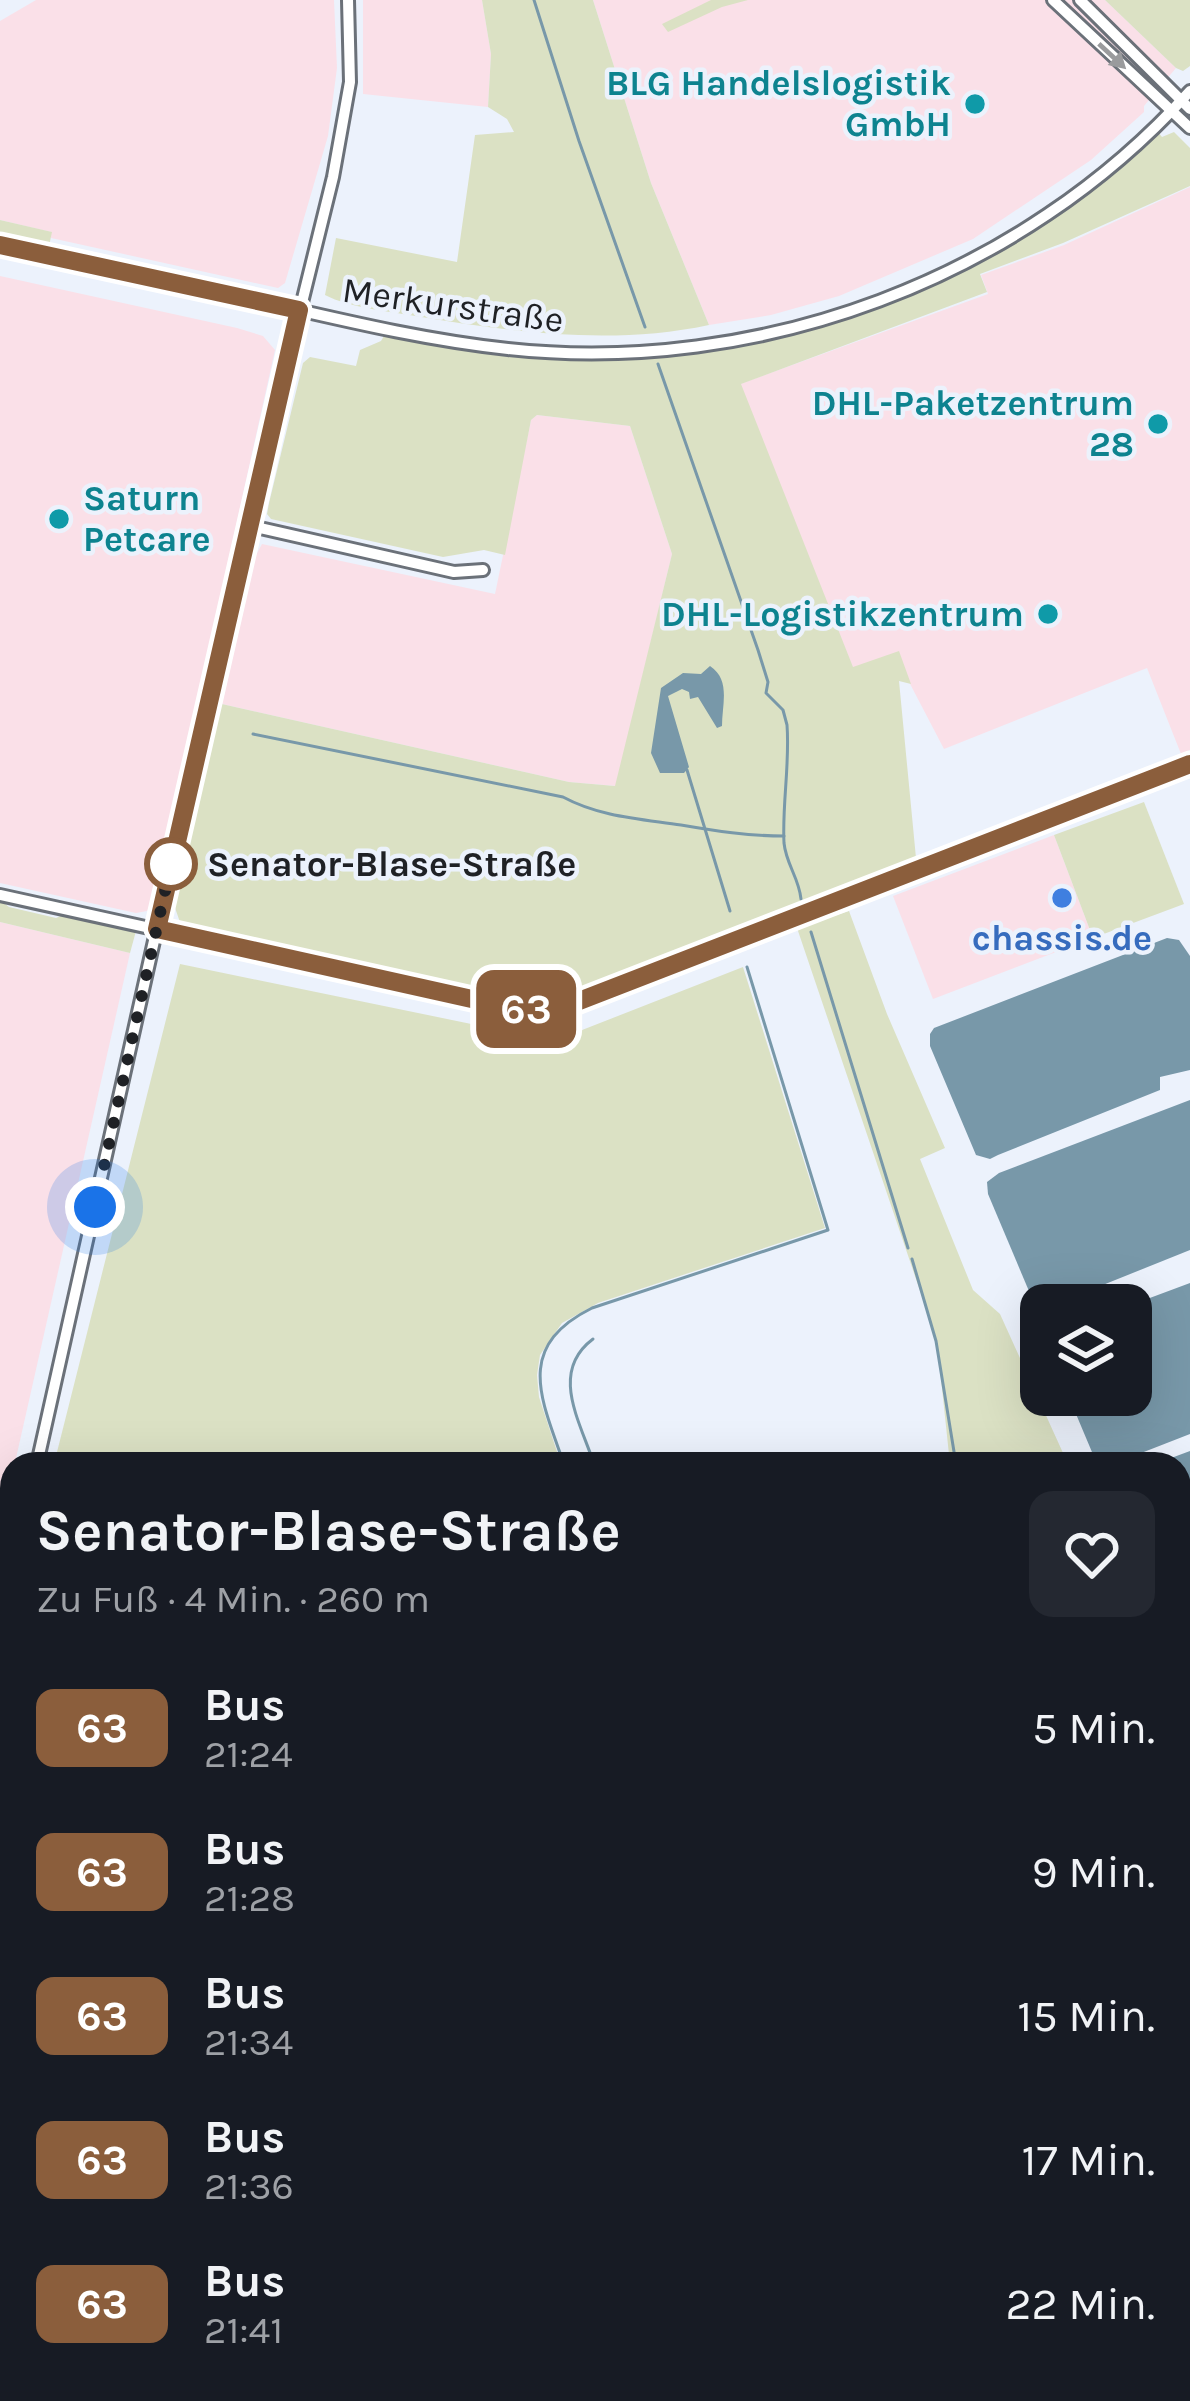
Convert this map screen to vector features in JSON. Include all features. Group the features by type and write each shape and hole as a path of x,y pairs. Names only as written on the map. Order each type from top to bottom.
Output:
{"street":[{"path":"41,1452 247,525 346,113 351,46 348,0"},
{"path":"1053,0 1190,128"},
{"path":"1080,0 1187,100"},
{"name":"Merkurstraße","path":"0,245 472,345 551,352 668,350 762,336 865,307 978,256 1072,196 1187,100"},
{"path":"247,525 454,572 483,570"},
{"path":"0,895 517,1009 556,1010 1190,764"}],"shaded area":[{"path":"36,0 334,0 337,68 328,136 285,283 278,288 51,238 51,232 0,220 0,21"},
{"path":"363,0 482,0 491,54 488,107 363,94"},
{"path":"593,0 1105,0 1176,68 1144,112 1091,160 973,239 839,296 771,315 709,325 651,183"},
{"path":"1190,187 1190,750 1181,754 1147,668 944,749 908,680 899,652 853,668 740,384 988,294 981,275 1064,245"},
{"path":"0,276 237,328 263,336 275,350 147,911 136,913 0,883"},
{"path":"537,415 630,426 672,554 616,786 569,782 222,704 262,544 495,594 531,420"},
{"path":"1054,835 1093,938 933,999 893,896"},
{"path":"0,922 130,953 17,1452 0,1452"}],"green space":[{"path":"482,0 593,0 651,183 709,325 635,335 562,334 381,311 325,295 336,238 457,262 475,135 514,132 507,119 488,107 491,54"},
{"path":"711,0 748,0 668,32 662,24"},
{"path":"1105,0 1190,0 1190,66 1183,71 1176,68"},
{"path":"1157,131 1162,137 1174,132 1190,148 1190,186 980,274 987,292 741,384 853,667 899,651 911,684 899,681 916,858 841,893 590,991 534,1004 182,928 173,902 210,736 206,731 213,702 569,782 615,786 672,554 630,426 537,415 531,420 505,555 484,550 443,557 271,519 269,503 303,363 310,357 356,366 360,350 384,336 493,351 598,356 700,350 797,332 891,301 983,258 1071,201"},
{"path":"0,220 52,232 49,246 0,235"},
{"path":"1144,802 1184,904 1093,938 1054,835"},
{"path":"0,900 9,907 56,918 63,915 136,931 130,953 0,922"},
{"path":"849,911 945,1148 920,1159 973,1290 1000,1314 1020,1358 1020,1416 1046,1416 1063,1452 949,1452 937,1341 797,928"},
{"path":"180,964 554,1041 743,967 825,1228 598,1303 562,1323 540,1355 537,1375 539,1397 557,1452 57,1452"}],"water":[{"path":"710,666 723,685 722,726 717,728 698,697 690,699 689,692 682,689 668,696 689,767 684,773 660,773 651,753 661,688 683,673 701,674"},
{"path":"1167,938 1179,940 1190,956 1190,1070 1160,1077 1160,1090 990,1159 976,1155 930,1046 934,1028"},
{"path":"1190,1100 1190,1250 1105,1284 1026,1284 988,1194 987,1182 999,1173"},
{"path":"1190,1283 1190,1434 1144,1452 1092,1452 1077,1416 1152,1416 1152,1297"}],"waterway":[{"path":"534,0 645,327"},
{"path":"658,364 758,650 768,682 766,693 783,710 788,740 784,843 801,899"},
{"path":"253,734 563,797 621,816 784,836"},
{"path":"687,770 730,911"},
{"path":"811,932 908,1248"},
{"path":"560,1452 540,1376 551,1340 567,1323 592,1308 828,1230 747,967"},
{"path":"912,1259 936,1341 954,1452"},
{"path":"590,1452 570,1382 580,1352 593,1339"}],"bus line":[{"name":"63","path":"0,245 299,310 157,929 517,1009 556,1010 1190,764"}],"place":[{"name":"BLG Handelslogistik GmbH","path":"975,104"},
{"name":"DHL-Paketzentrum 28","path":"1158,424"},
{"name":"Saturn Petcare","path":"59,519"},
{"name":"DHL-Logistikzentrum","path":"1048,614"},
{"name":"Senator-Blase-Straße","path":"171,864"},
{"name":"chassis.de","path":"1062,898"}],"route":[{"path":"95,1207 171,864"}]}
